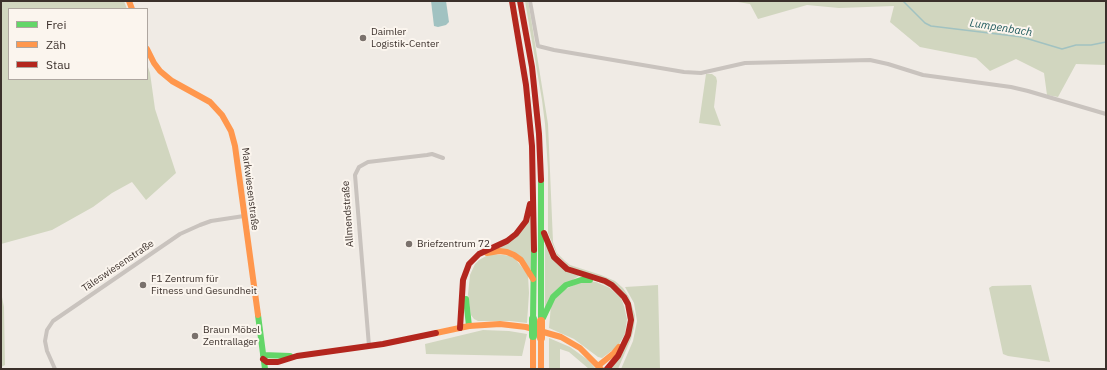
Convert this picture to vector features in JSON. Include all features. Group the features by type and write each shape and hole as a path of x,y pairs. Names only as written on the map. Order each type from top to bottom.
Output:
{"main road":[{"path":"512,1 526,85 532,146 533,280 539,321"},
{"path":"520,1 529,48 536,101 541,163 542,228 539,321 533,369"},
{"name":"Markwiesenstraße","path":"148,51 156,66 168,78 210,102 219,111 232,131 265,369"},
{"path":"460,328 465,272 469,264 479,254 510,239 519,231 526,221 533,196"},
{"path":"542,228 554,257 560,264 574,272 605,281 612,285 624,297 628,304 631,320 628,335 618,356 607,369"},
{"path":"470,326 466,303 466,280 470,269 478,258 493,251 507,252 521,260 533,280"},
{"path":"263,357 298,356 369,346 470,326 509,324 526,326 548,332 571,342 589,356 599,367 614,353 623,341 628,327 628,313 622,298 610,287 604,283 581,280 566,285 553,297 539,321"},
{"path":"537,337 541,369"},
{"path":"263,357 266,362 270,363 298,356"},
{"path":"272,369 278,362"}],"street":[{"path":"530,1 538,46 701,74 745,63 870,60 923,75 1028,90 1106,114"},
{"name":"Allmendstraße","path":"369,346 355,175 362,164 432,154 443,158"},
{"name":"Täleswiesenstraße","path":"55,369 47,351 45,341 47,330 53,321 180,234 211,221 244,216"}],"green space":[{"path":"1,1 124,1 127,8 8,8 8,80 148,80 148,67 155,109 176,173 146,200 132,182 112,193 93,207 52,230 1,244"},
{"path":"525,1 528,1 548,124 553,242 557,253 570,265 615,281 623,288 629,297 635,315 634,328 631,339 618,369 611,369 630,336 625,295 575,270 559,259 548,233 548,170 545,124"},
{"path":"732,1 1106,1 1106,65 1076,64 1058,97 1047,95 1044,73 1016,59 990,71 976,58 920,47 890,22 894,6 839,8 807,5 758,19 750,4"},
{"path":"706,74 712,74 716,77 717,81 714,107 721,126 699,123"},
{"path":"532,212 532,270 499,249"},
{"path":"545,243 579,276 574,279 545,310"},
{"path":"493,254 513,256 528,275 529,293 527,323 510,321 478,321 471,315 468,294 470,275 475,264 479,260"},
{"path":"582,281 596,282 610,288 621,298 624,306 627,319 625,334 618,346 602,358 598,357 574,339 549,328 551,305 560,292"},
{"path":"658,285 660,369 621,369 633,341 637,321 634,303 625,287"},
{"path":"1031,285 1050,362 1003,354 989,288 992,286"},
{"path":"1,292 4,307 5,365 1,367"},
{"path":"483,330 509,331 527,334 522,356 426,354 425,344"},
{"path":"549,338 570,347 588,360 596,369 589,369 569,352 560,349 560,369 549,369"}],"water":[{"path":"431,1 446,1 449,22 446,25 438,27 434,26"}],"waterway":[{"name":"Lumpenbach","path":"903,1 925,23 931,26 1022,37 1062,49 1076,45 1091,45 1106,42"}],"traffic: fast":[{"path":"541,180 541,321"},
{"path":"533,319 534,250"},
{"path":"543,318 553,297 566,285 581,280 590,280"},
{"path":"466,299 469,326"},
{"path":"258,315 265,369"},
{"path":"533,319 533,336"},
{"path":"263,355 290,356"}],"traffic: slow":[{"path":"129,1 132,8"},
{"path":"148,51 160,71 172,81 210,102 222,115 231,131 235,146 258,315"},
{"path":"487,253 499,251 514,255 521,260 533,279"},
{"path":"541,321 541,338"},
{"path":"436,333 469,326 500,324 526,327 561,337 580,348 601,369"},
{"path":"533,336 533,369"},
{"path":"541,338 541,369"},
{"path":"598,366 619,347"}],"traffic: jam":[{"path":"512,1 526,85 532,146 534,250"},
{"path":"520,1 532,67 539,134 541,180"},
{"path":"460,328 463,280 469,264 479,254 507,241 516,234 526,221 530,204"},
{"path":"544,233 554,257 567,269 605,281 612,285 624,297 628,304 631,320 628,335 618,356 607,369"},
{"path":"263,359 267,362 278,362 297,356 383,344 436,333"}],"place":[{"name":"Daimler Logistik-Center","path":"363,38"},
{"name":"Briefzentrum 72","path":"409,244"},
{"name":"F1 Zentrum für Fitness und Gesundheit","path":"143,285"},
{"name":"Braun Möbel Zentrallager","path":"195,336"}]}
